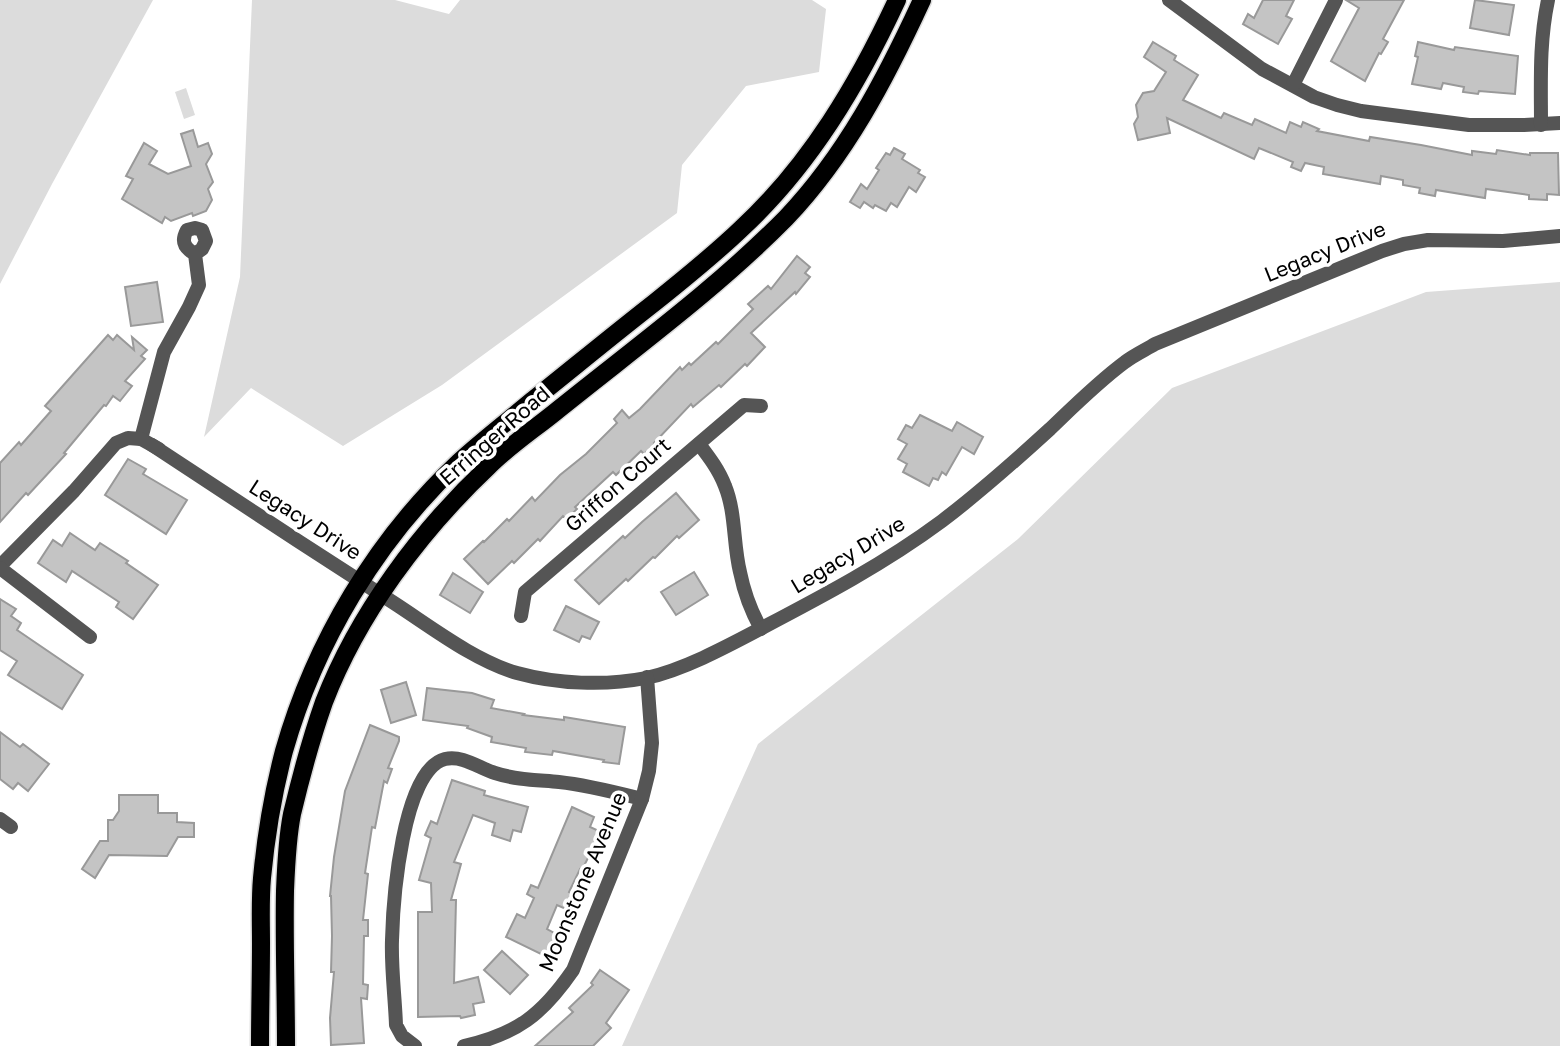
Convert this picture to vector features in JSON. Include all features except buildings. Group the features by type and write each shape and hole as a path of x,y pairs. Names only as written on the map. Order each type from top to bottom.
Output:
{"main road":[{"name":"Erringer Road","path":"260,1046 261,882 274,794 287,742 309,680 327,640 361,582 407,517 457,464 687,276 744,227 776,193 843,105 897,0"},
{"name":"Erringer Road","path":"286,1046 284,920 286,860 292,818 306,757 325,701 351,644 415,545 491,464 743,259 787,216 828,170 866,111 922,0"}],"street":[{"path":"1169,0 1262,69 1314,97 1337,106 1469,125 1560,123"},
{"path":"1293,85 1336,0"},
{"path":"1541,125 1540,55 1548,0"},
{"name":"Legacy Drive","path":"152,445 481,658 516,673 543,679 612,682 647,677 711,653 761,629 823,597 883,561 996,478 1098,384 1125,362 1155,344 1405,244 1428,240 1503,241 1560,236"},
{"path":"90,637 0,567 75,491 116,443 128,438 152,445 164,352 199,285 195,254"},
{"name":"Griffon Court","path":"521,616 525,592 744,405 761,406"},
{"path":"699,444 725,485 732,509 739,571 750,606 761,629"},
{"name":"Moonstone Avenue","path":"464,1046 489,1040 515,1029 538,1013 573,971 642,799 652,743 647,677"},
{"path":"415,1046 402,1036 396,1025 392,943 394,894 402,845 414,798 421,781 433,764 447,759 461,759 496,774 602,789 642,799"}],"shaded area":[{"path":"0,0 153,0 0,284"},
{"path":"252,0 395,0 449,14 460,0 812,0 826,9 819,72 746,86 682,165 677,213 442,385 343,446 251,388 204,437 240,277"},
{"path":"186,88 195,115 184,119 175,92"},
{"path":"1560,282 1560,1046 622,1046 758,744 1018,539 1172,388 1426,292"}]}
